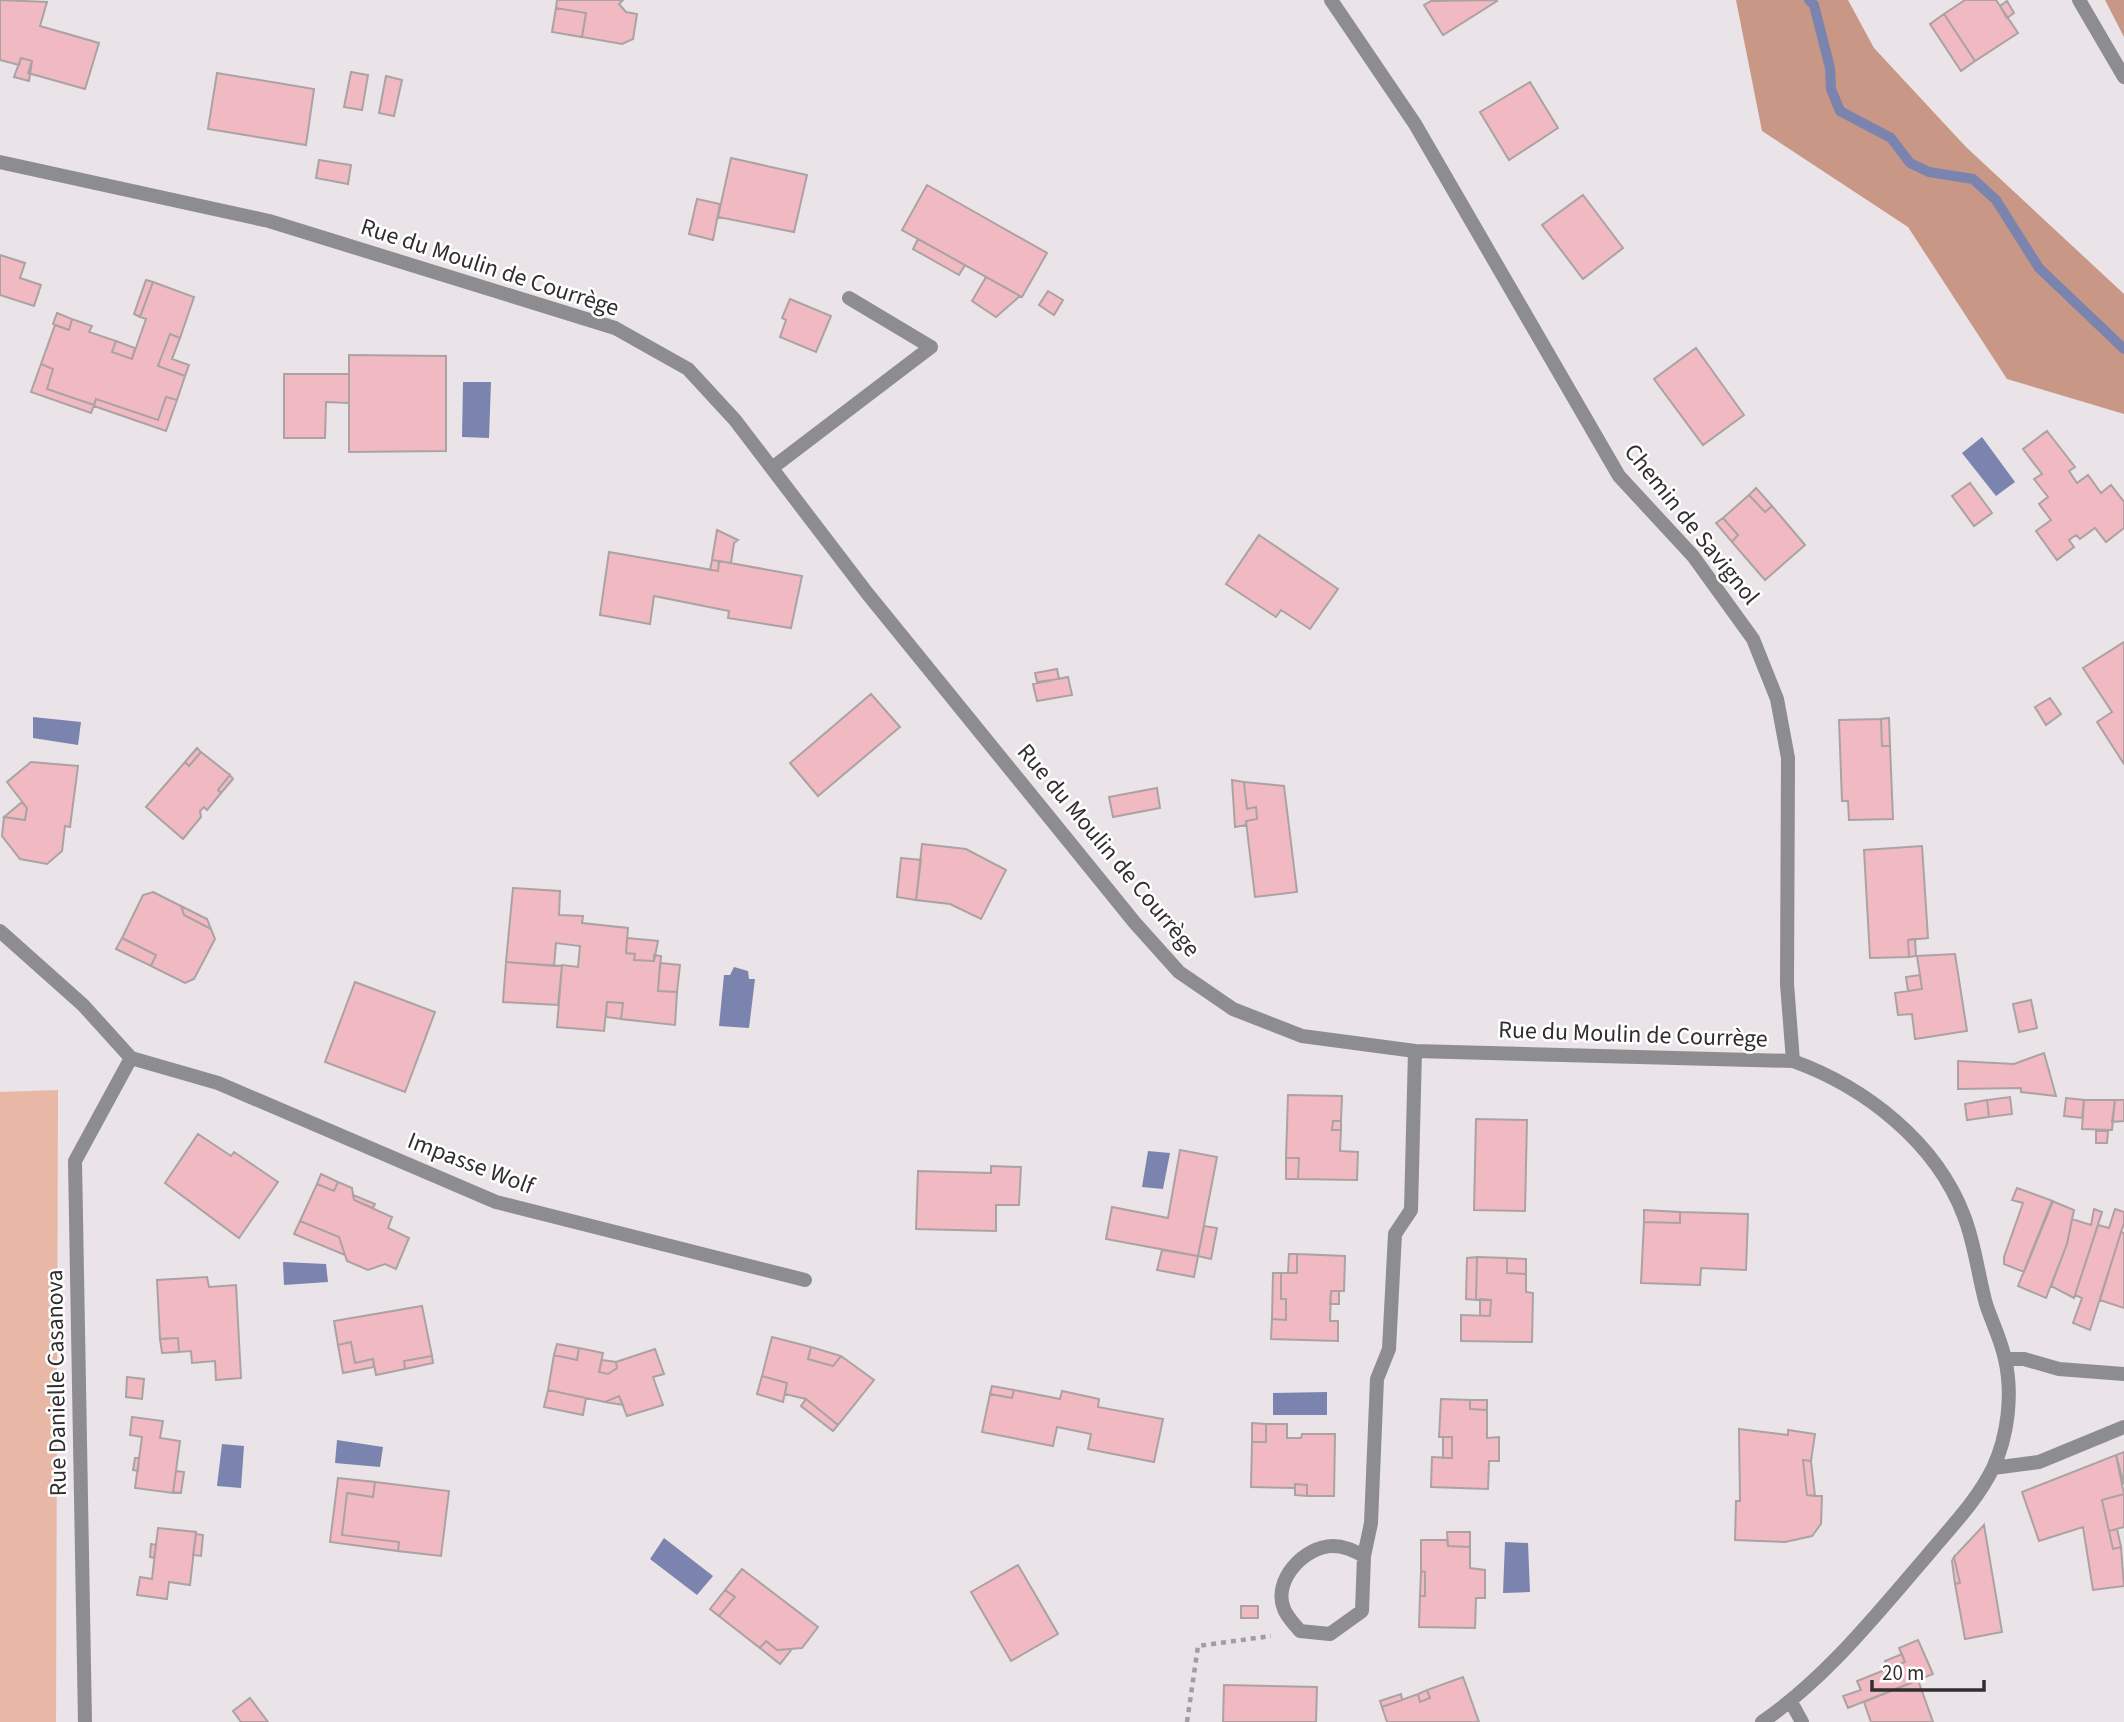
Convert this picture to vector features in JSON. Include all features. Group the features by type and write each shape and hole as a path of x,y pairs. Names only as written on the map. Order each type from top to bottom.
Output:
{"street":[{"name":"Chemin de Savignol","path":"1331,0 1415,124 1619,477 1693,556 1753,639 1777,699 1788,758 1787,984 1793,1061"},
{"path":"2079,0 2124,77"},
{"name":"Rue du Moulin de Courrège","path":"0,162 269,222 615,328 688,369 735,420 876,603 1135,923 1179,972 1233,1009 1302,1036 1415,1051 1793,1061 1830,1074 1889,1115 1939,1167 1964,1216 1986,1303 2005,1359 2008,1396 2006,1427 1993,1468 1969,1506 1864,1629 1791,1702 1762,1722"},
{"path":"772,468 931,346 849,298"},
{"path":"0,931 83,1005 131,1058"},
{"path":"1364,1556 1349,1548 1331,1545 1293,1563 1282,1585 1283,1609 1300,1631 1330,1634 1362,1611 1364,1556 1371,1523 1377,1379 1389,1349 1395,1234 1411,1210 1415,1051"},
{"name":"Impasse Wolf","path":"131,1058 218,1083 496,1202 805,1280"},
{"name":"Rue Danielle Casanova","path":"85,1722 75,1161 131,1058"},
{"path":"2005,1359 2024,1359 2059,1370 2124,1374"},
{"path":"1993,1468 2039,1462 2124,1427"},
{"path":"1791,1702 1802,1722"}],"path":[{"path":"1187,1722 1198,1646 1300,1631"}],"shaded area":[{"path":"1736,0 1848,0 1874,48 1966,147 2124,294 2124,414 2007,379 1908,227 1762,131"},
{"path":"2105,0 2124,0 2124,37"},
{"path":"58,1090 56,1722 0,1722 0,1092"}],"water":[{"path":"463,382 491,382 489,438 462,437"},
{"path":"1982,437 2015,482 1996,496 1962,453"},
{"path":"33,717 81,722 78,745 33,738"},
{"path":"734,967 748,971 749,979 755,979 749,1028 719,1026 724,975 730,975"},
{"path":"1148,1151 1170,1153 1163,1189 1142,1187"},
{"path":"283,1262 326,1264 328,1282 284,1285"},
{"path":"1327,1392 1327,1415 1273,1415 1273,1393"},
{"path":"337,1440 383,1447 380,1467 335,1463"},
{"path":"222,1444 244,1446 241,1488 217,1486"},
{"path":"664,1538 713,1576 697,1595 650,1559"},
{"path":"1505,1542 1528,1543 1530,1592 1503,1593"}],"building":[{"path":"0,0 47,2 40,26 99,43 85,89 28,73 32,61 21,58 19,65 0,60"},
{"path":"557,0 623,0 619,4 626,12 637,14 633,39 622,44 582,37 586,13 556,8"},
{"path":"1965,0 1996,0 2018,33 1975,61 1944,14"},
{"path":"1431,1 1497,1 1443,35 1424,5"},
{"path":"2007,1 2014,13 2007,18 2000,6"},
{"path":"556,8 586,13 582,37 552,32"},
{"path":"1944,14 1975,61 1961,71 1930,24"},
{"path":"21,58 32,61 29,81 14,77"},
{"path":"351,72 368,75 362,110 344,107"},
{"path":"217,73 314,89 306,145 208,129"},
{"path":"386,76 402,80 394,116 379,113"},
{"path":"1530,82 1558,128 1509,160 1480,112"},
{"path":"731,158 807,175 794,232 718,217"},
{"path":"319,160 351,165 348,184 316,178"},
{"path":"927,185 1047,253 1022,297 902,230"},
{"path":"1583,195 1623,248 1583,279 1542,225"},
{"path":"697,199 720,204 713,240 689,234"},
{"path":"918,239 965,265 959,275 913,249"},
{"path":"0,255 25,263 20,278 41,285 34,306 0,295"},
{"path":"986,277 1020,296 996,317 972,301"},
{"path":"146,280 153,282 140,317 134,314"},
{"path":"153,282 194,297 180,338 170,334 158,366 185,376 177,400 166,397 158,420 96,399 94,405 47,389 53,369 41,364 55,325 69,330 72,319 92,326 89,332 116,341 112,352 132,359 146,319 140,317"},
{"path":"1048,291 1063,300 1054,315 1039,305"},
{"path":"790,299 831,316 816,352 780,337 786,320 782,318"},
{"path":"57,313 72,319 69,330 53,324"},
{"path":"170,334 180,338 172,359 189,365 185,376 158,366"},
{"path":"116,341 135,348 132,359 112,352"},
{"path":"1696,348 1744,415 1703,445 1654,379"},
{"path":"349,355 446,356 446,451 349,452"},
{"path":"41,364 53,369 47,389 94,405 91,413 31,392"},
{"path":"284,374 349,374 349,403 326,402 325,438 284,438"},
{"path":"166,397 177,400 166,431 94,406 96,399 158,420"},
{"path":"2047,431 2075,467 2069,471 2077,483 2088,475 2101,493 2111,485 2124,502 2124,528 2106,542 2095,528 2080,539 2076,535 2069,540 2074,547 2057,560 2036,531 2051,520 2039,504 2048,497 2034,479 2042,474 2023,449"},
{"path":"1970,483 1992,513 1974,526 1952,496"},
{"path":"1756,488 1772,506 1765,512 1749,495"},
{"path":"1749,495 1765,512 1772,506 1805,545 1765,580 1732,542 1738,535 1723,518"},
{"path":"1723,518 1738,535 1732,542 1716,523"},
{"path":"717,530 738,540 734,543 731,563 712,560"},
{"path":"1259,535 1338,589 1310,629 1281,610 1276,617 1226,584"},
{"path":"609,552 718,571 719,561 802,576 791,628 728,618 729,611 654,596 650,624 600,615"},
{"path":"712,560 719,561 718,571 710,570"},
{"path":"2124,642 2124,764 2097,722 2112,712 2083,668"},
{"path":"1057,669 1059,679 1037,682 1035,673"},
{"path":"1068,677 1072,695 1037,701 1033,684"},
{"path":"871,694 900,727 818,796 790,763"},
{"path":"2050,698 2061,714 2046,725 2035,707"},
{"path":"1889,718 1890,746 1882,746 1881,719"},
{"path":"1881,719 1882,746 1890,746 1893,819 1849,820 1848,801 1842,801 1839,720"},
{"path":"197,748 201,752 189,766 185,762"},
{"path":"201,752 230,775 218,790 221,793 207,810 204,807 200,811 201,817 183,839 146,807 185,762 189,766"},
{"path":"31,762 78,766 70,827 65,826 62,851 47,864 20,859 2,836 4,817 25,820 27,808 7,782"},
{"path":"230,775 233,779 221,793 218,790"},
{"path":"1232,780 1244,782 1247,809 1256,807 1257,819 1246,821 1246,825 1235,827"},
{"path":"1244,782 1284,786 1297,892 1255,897 1246,821 1257,819 1256,807 1247,809"},
{"path":"1157,788 1160,808 1113,817 1109,797"},
{"path":"22,802 27,808 25,820 4,817"},
{"path":"922,844 966,849 1006,870 981,919 950,904 916,900"},
{"path":"1922,846 1928,938 1908,940 1909,957 1870,958 1864,850"},
{"path":"901,858 921,860 916,900 897,897"},
{"path":"513,888 560,891 559,915 583,916 582,923 628,928 626,953 635,954 634,960 654,961 654,955 661,956 658,991 677,992 675,1025 621,1019 623,1003 607,1002 604,1031 557,1027 562,965 578,967 580,946 556,943 554,966 506,962"},
{"path":"153,892 181,906 184,915 211,929 215,939 194,979 185,983 151,966 156,955 122,938 143,895"},
{"path":"181,906 207,919 211,929 184,915"},
{"path":"122,938 156,955 151,966 116,949"},
{"path":"627,938 658,941 654,961 634,960 635,954 626,953"},
{"path":"1915,939 1916,956 1909,957 1908,940"},
{"path":"1955,954 1967,1031 1915,1039 1912,1014 1898,1015 1895,993 1922,989 1917,956"},
{"path":"506,962 562,966 558,1005 503,1002"},
{"path":"660,963 680,965 677,992 658,991"},
{"path":"1920,975 1922,989 1908,991 1906,977"},
{"path":"355,982 435,1012 405,1092 325,1062"},
{"path":"2031,1000 2037,1028 2019,1032 2013,1004"},
{"path":"607,1002 623,1003 621,1019 606,1017"},
{"path":"2044,1053 2056,1096 2021,1092 2021,1088 1958,1089 1958,1061 2014,1064"},
{"path":"1288,1095 1342,1096 1341,1121 1333,1121 1332,1130 1341,1130 1340,1151 1358,1152 1357,1180 1298,1179 1299,1158 1286,1158"},
{"path":"2010,1097 2012,1114 1989,1117 1987,1100"},
{"path":"2066,1098 2084,1100 2082,1118 2064,1116"},
{"path":"1987,1100 1989,1117 1967,1120 1965,1104"},
{"path":"2084,1100 2115,1100 2112,1130 2082,1129"},
{"path":"2115,1100 2124,1100 2124,1121 2112,1122"},
{"path":"1476,1119 1527,1120 1525,1211 1474,1210"},
{"path":"1333,1121 1341,1121 1341,1130 1332,1130"},
{"path":"2096,1131 2108,1131 2107,1143 2096,1143"},
{"path":"198,1134 231,1156 234,1152 278,1182 239,1238 165,1183"},
{"path":"1180,1150 1217,1157 1198,1256 1106,1239 1112,1207 1168,1218"},
{"path":"1286,1158 1299,1158 1298,1179 1286,1179"},
{"path":"991,1166 1021,1167 1019,1205 996,1205 996,1231 916,1229 918,1171 991,1173"},
{"path":"321,1174 338,1182 334,1191 317,1184"},
{"path":"338,1182 352,1188 354,1200 392,1217 388,1228 409,1238 396,1269 385,1264 368,1270 347,1261 339,1237 300,1221 317,1184 334,1191"},
{"path":"2017,1188 2053,1201 2024,1272 2004,1264 2023,1203 2012,1200"},
{"path":"353,1195 375,1204 373,1208 354,1200"},
{"path":"2052,1201 2074,1210 2067,1244 2046,1298 2018,1286"},
{"path":"2094,1209 2102,1212 2074,1298 2051,1286 2067,1244 2072,1219 2091,1225"},
{"path":"2115,1209 2124,1212 2124,1223 2090,1330 2073,1323 2082,1298 2075,1295 2098,1225 2109,1228"},
{"path":"1644,1210 1680,1212 1680,1223 1644,1222"},
{"path":"1680,1212 1748,1214 1746,1270 1701,1268 1700,1285 1641,1283 1644,1222 1680,1223"},
{"path":"300,1221 339,1237 345,1255 294,1234"},
{"path":"1204,1226 1217,1228 1211,1259 1198,1256"},
{"path":"2121,1232 2124,1233 2124,1308 2100,1300"},
{"path":"1162,1250 1198,1256 1194,1277 1157,1270"},
{"path":"1289,1254 1297,1254 1297,1273 1288,1273"},
{"path":"1297,1254 1345,1256 1344,1291 1331,1291 1330,1321 1338,1321 1338,1341 1271,1339 1272,1319 1286,1320 1286,1299 1281,1299 1281,1273 1297,1273"},
{"path":"1477,1257 1476,1300 1466,1299 1467,1258"},
{"path":"1477,1257 1507,1258 1507,1273 1526,1274 1526,1292 1533,1293 1532,1342 1461,1341 1461,1315 1490,1316 1491,1300 1476,1300"},
{"path":"1507,1258 1526,1259 1526,1274 1507,1273"},
{"path":"1273,1273 1281,1273 1281,1299 1286,1299 1286,1320 1272,1319"},
{"path":"207,1277 209,1287 236,1285 241,1378 216,1380 215,1361 192,1363 191,1351 179,1352 178,1338 160,1339 157,1280"},
{"path":"1331,1291 1339,1291 1339,1304 1330,1304"},
{"path":"1480,1299 1491,1300 1490,1316 1480,1316"},
{"path":"422,1306 432,1356 404,1361 405,1369 376,1375 373,1359 355,1363 351,1342 338,1345 334,1321"},
{"path":"772,1337 811,1347 808,1359 833,1366 841,1356 874,1380 838,1425 806,1399 785,1394 787,1383 762,1376"},
{"path":"178,1338 179,1352 162,1353 160,1339"},
{"path":"351,1342 355,1363 373,1359 374,1367 343,1373 338,1345"},
{"path":"557,1344 579,1348 577,1360 554,1355"},
{"path":"811,1347 841,1356 833,1366 808,1359"},
{"path":"579,1348 603,1353 599,1372 608,1374 617,1368 616,1362 655,1349 664,1374 653,1377 663,1405 627,1416 619,1396 605,1402 548,1390 554,1355 577,1360"},
{"path":"432,1356 433,1363 405,1369 404,1361"},
{"path":"602,1360 616,1362 617,1368 608,1374 599,1372"},
{"path":"762,1376 787,1383 783,1402 757,1394"},
{"path":"127,1377 144,1379 142,1399 126,1397"},
{"path":"992,1386 1014,1390 1012,1398 990,1394"},
{"path":"548,1390 586,1398 583,1415 544,1407"},
{"path":"1014,1390 1060,1399 1062,1391 1099,1399 1098,1407 1163,1419 1154,1462 1088,1449 1091,1434 1057,1427 1053,1446 982,1432 990,1394 1012,1398"},
{"path":"619,1396 623,1405 605,1402"},
{"path":"806,1399 838,1425 833,1431 801,1406"},
{"path":"1441,1399 1470,1400 1470,1409 1487,1410 1487,1438 1499,1437 1499,1461 1489,1461 1488,1489 1431,1487 1432,1457 1452,1458 1452,1437 1439,1437"},
{"path":"1470,1400 1487,1400 1487,1410 1470,1409"},
{"path":"132,1417 163,1421 160,1438 180,1441 173,1493 135,1488 142,1437 130,1435"},
{"path":"1252,1423 1266,1424 1266,1442 1252,1442"},
{"path":"1266,1424 1287,1424 1287,1438 1301,1438 1302,1434 1335,1434 1334,1496 1307,1496 1307,1485 1295,1484 1295,1488 1251,1487 1252,1442 1266,1442"},
{"path":"1739,1429 1788,1435 1788,1430 1815,1434 1811,1461 1803,1460 1807,1495 1822,1496 1821,1524 1812,1536 1785,1542 1735,1540 1736,1501 1740,1501"},
{"path":"1443,1437 1452,1437 1452,1458 1443,1458"},
{"path":"2124,1452 2124,1484 2116,1455"},
{"path":"2116,1455 2124,1494 2102,1500 2113,1549 2121,1547 2124,1586 2093,1590 2083,1527 2039,1541 2022,1492"},
{"path":"135,1458 139,1458 138,1471 133,1470"},
{"path":"1803,1460 1811,1461 1815,1496 1807,1495"},
{"path":"176,1471 184,1472 181,1493 173,1492"},
{"path":"338,1478 375,1482 373,1497 347,1493 342,1535 399,1542 398,1551 330,1542"},
{"path":"375,1482 449,1491 441,1556 398,1551 399,1542 342,1535 347,1493 373,1497"},
{"path":"1295,1484 1307,1485 1307,1496 1295,1495"},
{"path":"2124,1494 2124,1527 2109,1531 2102,1500"},
{"path":"1984,1525 2002,1632 1965,1639 1955,1584 1960,1583 1954,1557"},
{"path":"158,1528 196,1532 190,1585 169,1582 167,1599 137,1595 140,1577 152,1579"},
{"path":"2117,1529 2121,1547 2113,1549 2109,1531"},
{"path":"1447,1532 1470,1532 1470,1547 1448,1546"},
{"path":"196,1534 203,1535 201,1556 193,1555"},
{"path":"1421,1540 1447,1540 1448,1546 1470,1547 1470,1568 1485,1570 1485,1598 1476,1598 1475,1628 1419,1627 1420,1596 1425,1596 1425,1572 1421,1571"},
{"path":"151,1544 156,1545 154,1558 150,1557"},
{"path":"1954,1557 1960,1583 1955,1584 1952,1561"},
{"path":"1018,1565 1058,1634 1011,1661 971,1592"},
{"path":"742,1569 818,1627 802,1648 777,1650 766,1641 760,1648 719,1616 735,1597 725,1590"},
{"path":"1421,1571 1425,1572 1425,1596 1420,1596"},
{"path":"725,1590 735,1597 719,1616 710,1609"},
{"path":"1241,1606 1258,1606 1258,1618 1241,1618"},
{"path":"1918,1640 1933,1674 1848,1708 1843,1696 1861,1690 1857,1681 1905,1662 1899,1648"},
{"path":"766,1641 777,1650 792,1649 780,1664 760,1648"},
{"path":"1902,1654 1905,1662 1889,1668 1885,1661"},
{"path":"1463,1677 1479,1722 1387,1722 1382,1707 1418,1694 1420,1702 1430,1698 1427,1690"},
{"path":"1918,1680 1933,1722 1871,1722 1864,1702"},
{"path":"1224,1685 1317,1687 1316,1722 1223,1722"},
{"path":"1427,1690 1430,1698 1420,1702 1418,1694"},
{"path":"1401,1694 1402,1700 1382,1707 1380,1701"},
{"path":"250,1698 268,1722 241,1722 233,1711"}],"waterway":[{"path":"1809,0 1814,5 1830,68 1831,89 1840,111 1891,138 1910,163 1929,172 1973,179 1996,200 2039,268 2124,349"}]}
